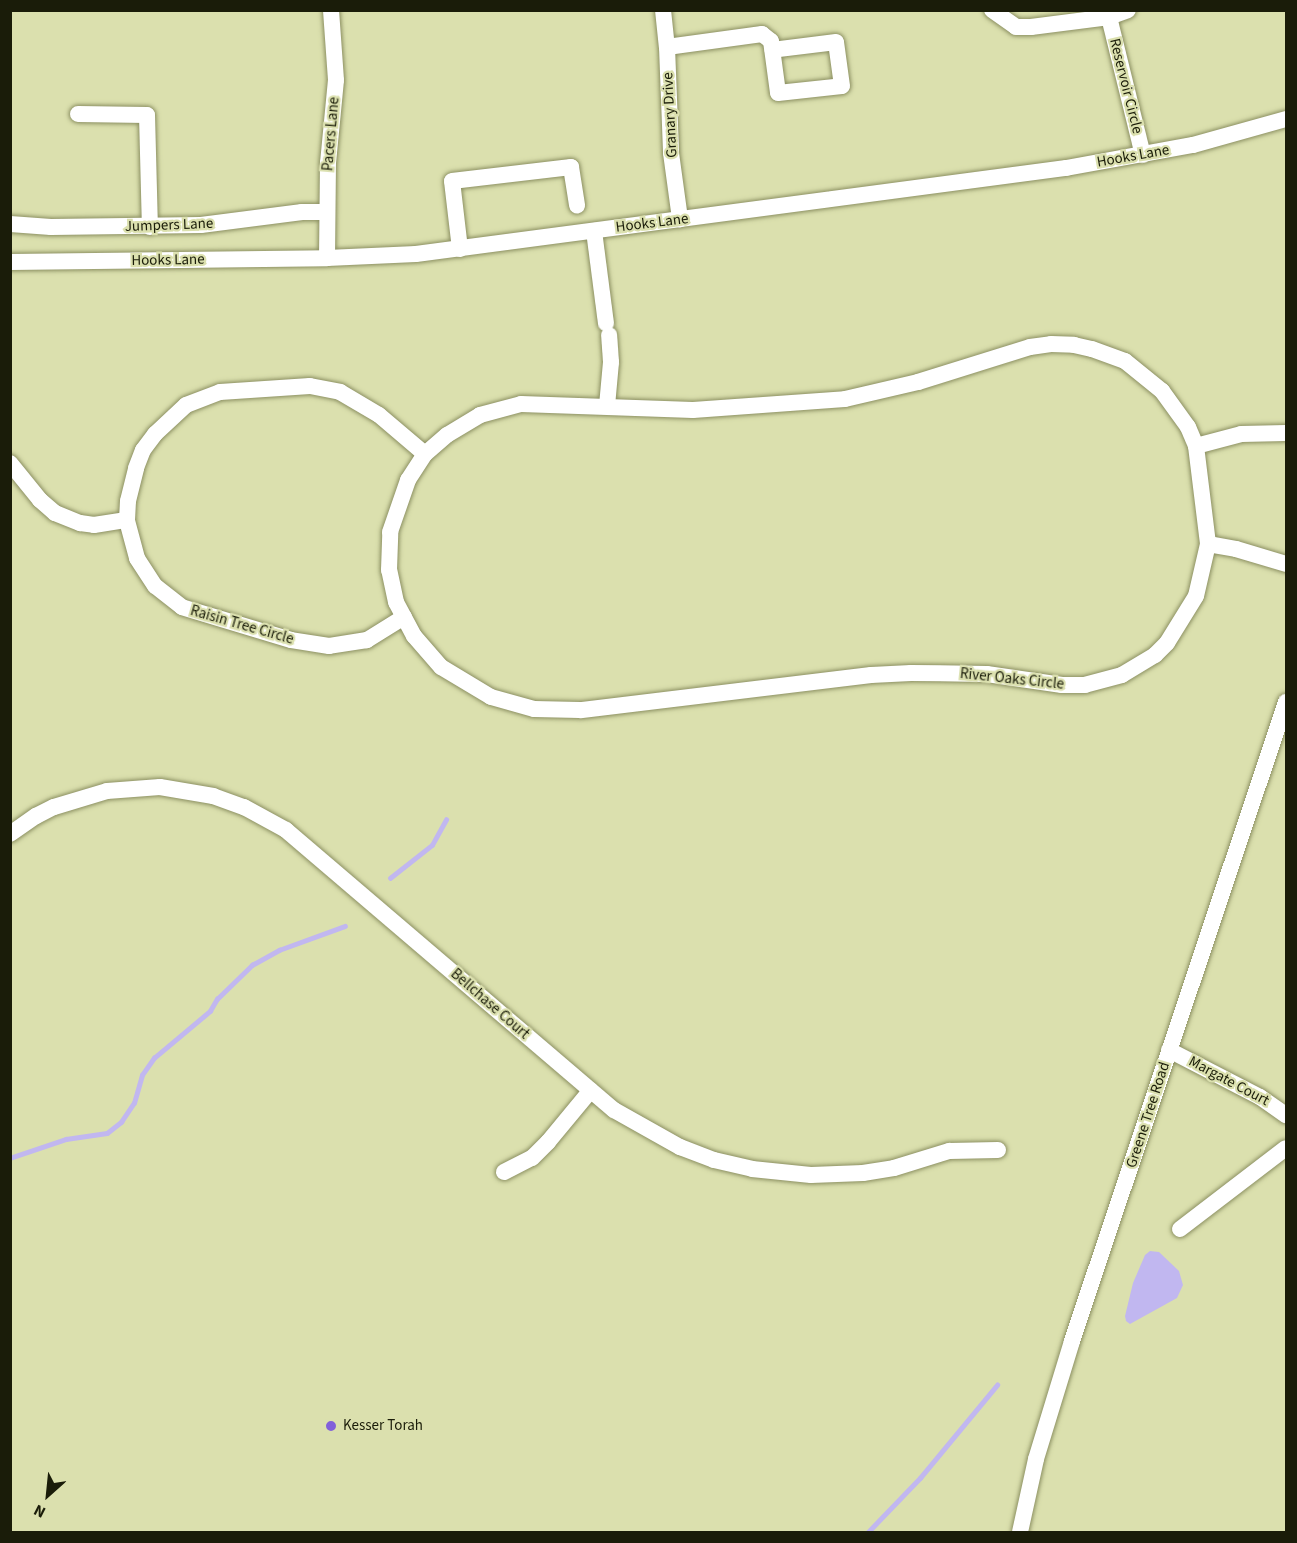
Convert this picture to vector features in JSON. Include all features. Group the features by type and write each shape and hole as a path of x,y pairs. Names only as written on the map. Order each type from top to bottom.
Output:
{"street":[{"name":"Pacers Lane","path":"327,258 326,212 336,80 331,10"},
{"name":"Granary Drive","path":"663,10 667,47 671,153 680,219"},
{"name":"Reservoir Circle","path":"992,10 1016,27 1030,27 1128,10"},
{"name":"Reservoir Circle","path":"1104,15 1143,155"},
{"path":"667,47 762,34 768,37 772,50 778,93 842,86 836,42 772,50"},
{"path":"78,114 147,115 150,227"},
{"name":"Hooks Lane","path":"10,262 327,258 392,256 460,249 1066,168 1193,145 1287,119"},
{"path":"460,249 452,181 571,166 577,206"},
{"name":"Jumpers Lane","path":"10,224 150,227 201,225 291,213 326,212"},
{"path":"594,231 611,362 607,406"},
{"name":"River Oaks Circle","path":"1074,345 1125,361 1148,378 1176,408 1196,446 1208,544 1196,596 1167,643 1155,655 1122,675 1085,685 1062,685 987,674 911,673 871,675 580,710 534,709 491,697 457,679 425,651 404,617 392,585 388,549 390,532 408,480 425,454 464,424 497,409 521,404 548,403 693,410 845,399 956,372 1030,347 1074,345"},
{"name":"Raisin Tree Circle","path":"404,617 367,640 329,646 291,640 197,613 169,599 146,574 137,558 127,520 131,484 143,450 167,421 186,405 220,392 310,386 340,392 379,415 425,454"},
{"path":"1196,446 1241,434 1287,433"},
{"path":"10,463 40,500 55,513 80,524 94,525 127,520"},
{"path":"1208,544 1287,564"},
{"name":"Greene Tree Road","path":"1020,1533 1047,1419 1287,702"},
{"name":"Bellchase Court","path":"10,834 54,807 106,791 134,787 186,790 244,807 286,830 306,846 614,1110 680,1147 714,1160 752,1169 811,1175 863,1173 894,1168 949,1151 999,1150"},
{"name":"Margate Court","path":"1169,1050 1260,1096 1287,1116"},
{"path":"504,1172 532,1158 549,1142 591,1090"},
{"path":"1180,1229 1287,1148"}],"shaded area":[{"path":"1150,1251 1159,1252 1179,1271 1183,1285 1177,1298 1130,1324 1126,1321 1125,1316 1133,1283 1145,1255"}],"waterway":[{"path":"390,878 432,845 446,820"},
{"path":"10,1158 66,1139 107,1133 121,1122 134,1103 142,1075 154,1058 210,1011 217,999 252,965 279,950 345,926"},
{"path":"868,1532 920,1478 997,1385"}],"place":[{"name":"Kesser Torah","path":"331,1426"}]}
